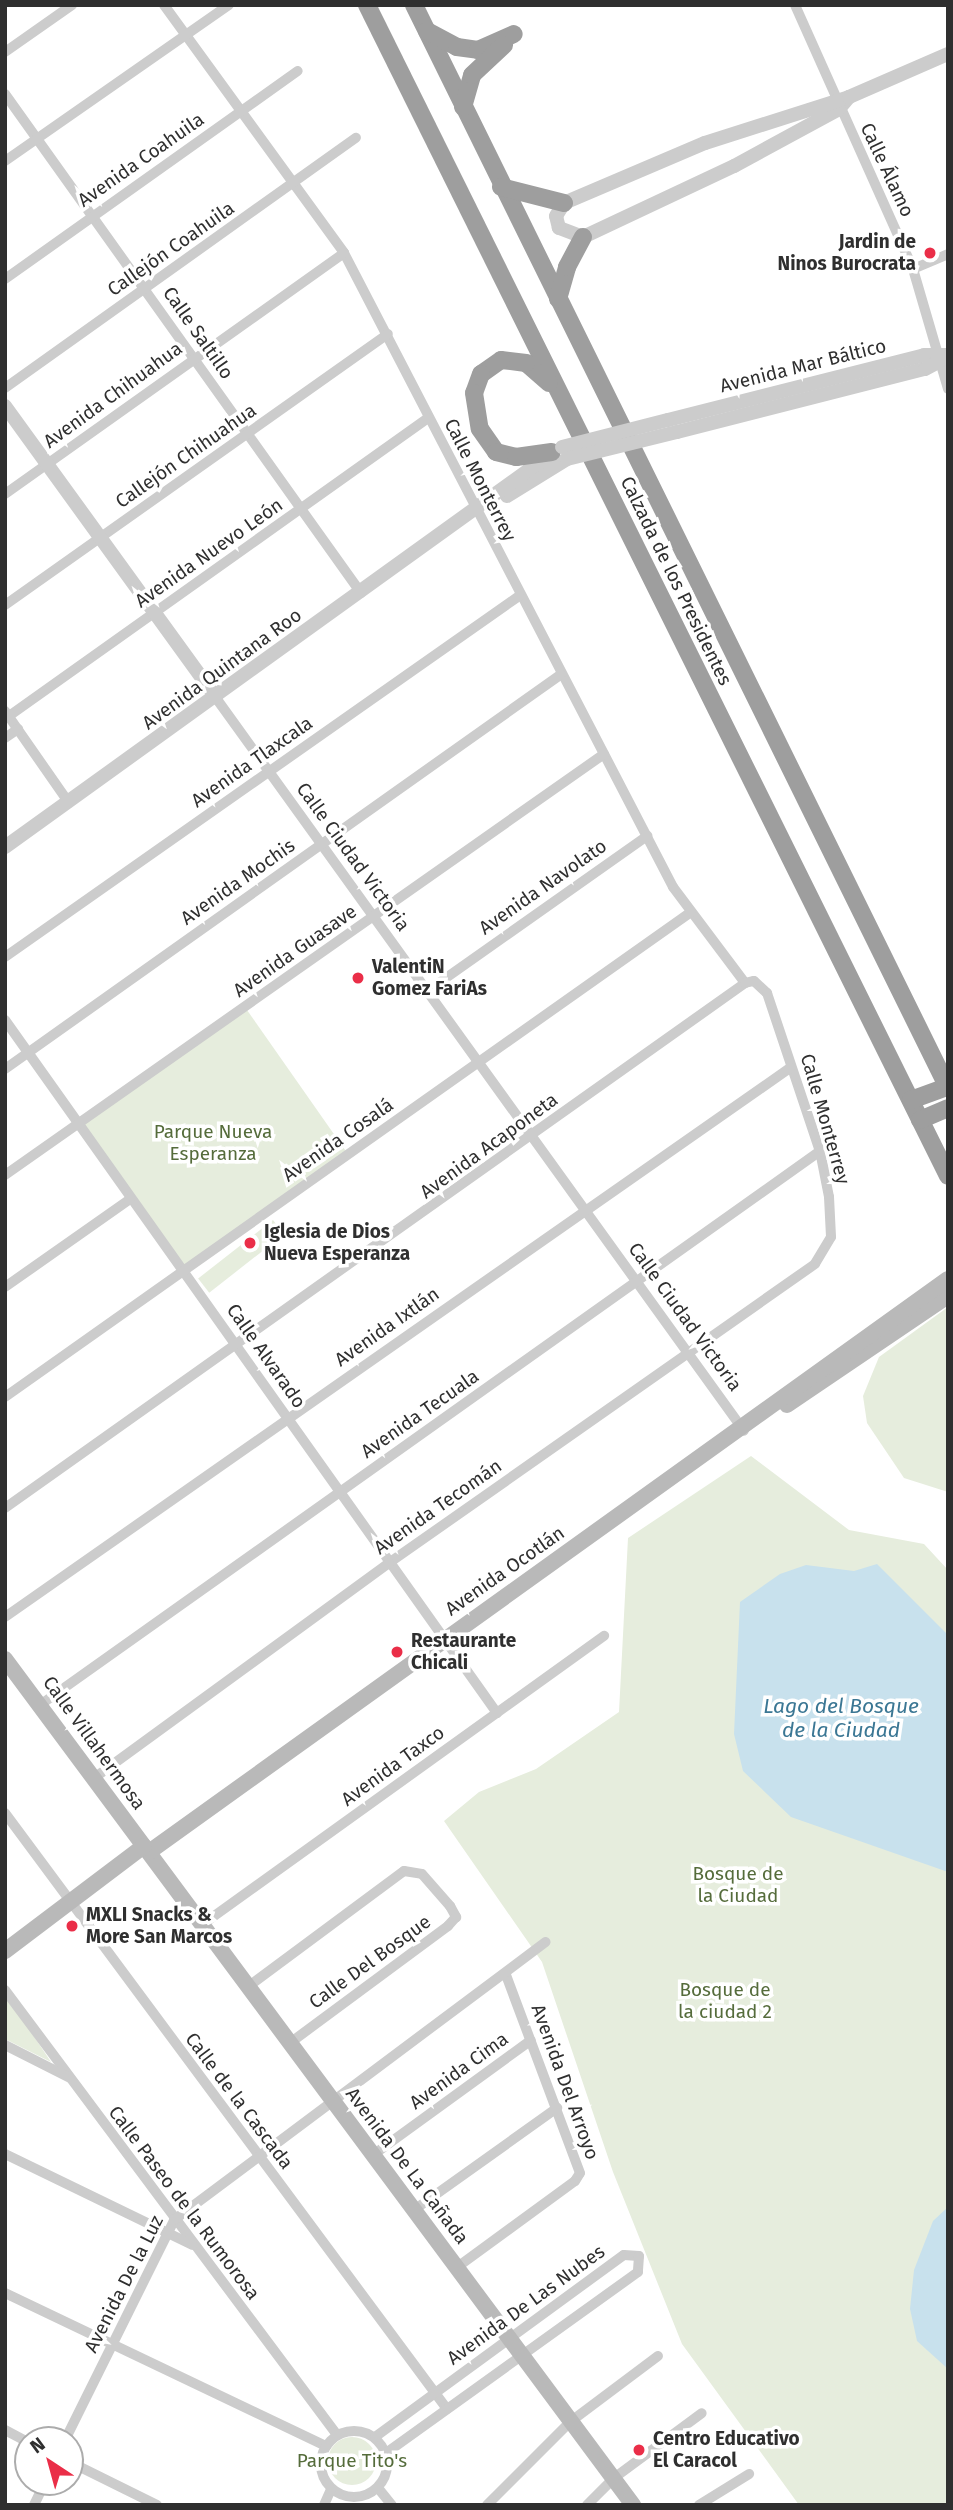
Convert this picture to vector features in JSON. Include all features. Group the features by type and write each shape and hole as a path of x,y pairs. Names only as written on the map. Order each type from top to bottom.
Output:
{"highway":[{"name":"Calzada de los Presidentes","path":"367,5 948,1176"},
{"name":"Calzada de los Presidentes","path":"414,5 500,187 948,1088"},
{"path":"427,31 457,47 478,50 514,34 479,65 463,107"},
{"path":"500,187 564,203"},
{"path":"558,299 567,267 583,237"},
{"path":"558,392 536,370 512,359 489,365 475,383 474,393 481,429 496,452 516,457 560,453"},
{"path":"911,1100 948,1088"},
{"path":"920,1120 948,1108"}],"main road":[{"name":"Avenida Ocotlán","path":"5,1951 69,1901 147,1849 742,1429 948,1279"},
{"name":"Avenida Ocotlán","path":"742,1429 948,1296"},
{"name":"Calle Villahermosa","path":"7,1664 147,1849"},
{"name":"Avenida De La Cañada","path":"147,1849 633,2505"}],"street":[{"path":"5,52 72,5"},
{"name":"Calle Monterrey","path":"164,5 344,253 388,334 519,596 646,836 691,912 748,982 762,986 774,1008 790,1068 820,1152 831,1237 824,1253 806,1271"},
{"path":"5,161 229,5"},
{"name":"Calle Álamo","path":"795,5 842,102 914,268 944,357 948,389"},
{"path":"842,102 705,143 564,203 556,216 559,228 583,237 781,139 842,102 948,54"},
{"name":"Avenida Coahuila","path":"5,279 298,71"},
{"name":"Calle Saltillo","path":"5,94 361,593"},
{"path":"774,123 781,139"},
{"name":"Callejón Coahuila","path":"5,388 356,138"},
{"name":"Avenida Chihuahua","path":"5,494 344,253"},
{"path":"914,268 948,254"},
{"name":"Callejón Chihuahua","path":"5,605 388,334"},
{"name":"Avenida Mar Báltico","path":"560,453 944,357"},
{"name":"Calle Ciudad Victoria","path":"5,406 742,1429"},
{"name":"Avenida Nuevo León","path":"7,713 155,612 428,418"},
{"name":"Avenida Quintana Roo","path":"5,847 560,453"},
{"name":"Avenida Tlaxcala","path":"5,957 519,596"},
{"name":"Avenida Mochis","path":"5,1069 560,675"},
{"path":"7,713 69,803"},
{"path":"5,738 18,729"},
{"name":"Avenida Guasave","path":"5,1175 604,754"},
{"name":"Avenida Navolato","path":"426,992 646,836"},
{"name":"Avenida Cosalá","path":"5,1397 691,912"},
{"name":"Avenida Acaponeta","path":"5,1508 238,1346 748,982"},
{"name":"Calle Alvarado","path":"5,1020 75,1124 238,1346 497,1713"},
{"name":"Avenida Ixtlán","path":"5,1617 583,1210 790,1068"},
{"name":"Avenida Tecuala","path":"40,1705 820,1152"},
{"path":"5,1287 130,1199"},
{"name":"Avenida Tecomán","path":"94,1778 389,1563 806,1271"},
{"name":"Avenida Taxco","path":"203,1924 604,1636"},
{"name":"Calle de la Cascada","path":"5,1813 447,2409"},
{"name":"Calle Del Bosque","path":"249,1986 404,1871 422,1874 450,1906 456,1917 449,1926 290,2043"},
{"name":"Avenida De la Luz","path":"72,2426 174,2220 506,1975 546,1942"},
{"name":"Avenida Del Arroyo","path":"456,2268 578,2178 580,2169 506,1975"},
{"name":"Calle Paseo de la Rumorosa","path":"5,1990 337,2435"},
{"name":"Avenida Cima","path":"373,2155 531,2040"},
{"path":"5,2045 71,2078"},
{"path":"414,2210 556,2108"},
{"path":"5,2154 193,2245"},
{"name":"Avenida De Las Nubes","path":"375,2437 624,2255 639,2256 638,2272 386,2453"},
{"path":"5,2293 326,2446"},
{"path":"487,2505 570,2422 659,2356"},
{"path":"587,2505 614,2478 702,2413"},
{"path":"363,2431 375,2437 386,2453 388,2465 378,2488 344,2501 331,2489 321,2468 326,2446 337,2435 363,2431"},
{"path":"84,2469 157,2505"},
{"path":"699,2505 749,2474"},
{"path":"378,2488 392,2505"},
{"path":"324,2505 331,2489"}],"green space":[{"name":"Parque Nueva Esperanza","path":"247,1010 349,1156 182,1273 80,1127"},
{"path":"273,1220 284,1234 209,1293 198,1278"},
{"path":"948,1307 948,1492 904,1478 867,1423 863,1396 879,1357"},
{"name":"Bosque de la Ciudad","path":"751,1456 849,1530 924,1544 948,1570 948,2505 799,2505 682,2344 613,2172 542,1962 444,1821 479,1792 536,1769 619,1712 628,1538"},
{"path":"5,1993 51,2062 5,2039"},
{"name":"Parque Tito's","path":"352,2437 369,2444 376,2461 369,2478 352,2485 335,2478 328,2461 335,2444"}],"water":[{"name":"Lago del Bosque de la Ciudad","path":"877,1564 948,1635 948,1872 791,1817 743,1771 734,1734 740,1602 780,1574 806,1565 854,1571"},
{"path":"948,2207 948,2369 917,2341 910,2309 914,2270 933,2221"}],"place":[{"name":"Jardin de Ninos Burocrata","path":"930,253"},
{"name":"ValentiN Gomez FariAs","path":"358,978"},
{"name":"Iglesia de Dios Nueva Esperanza","path":"250,1243"},
{"name":"Restaurante Chicali","path":"397,1652"},
{"name":"MXLI Snacks & More San Marcos","path":"72,1926"},
{"name":"Centro Educativo El Caracol","path":"639,2450"}],"park label":[{"name":"Bosque de la ciudad 2","path":"725,2001"}]}
